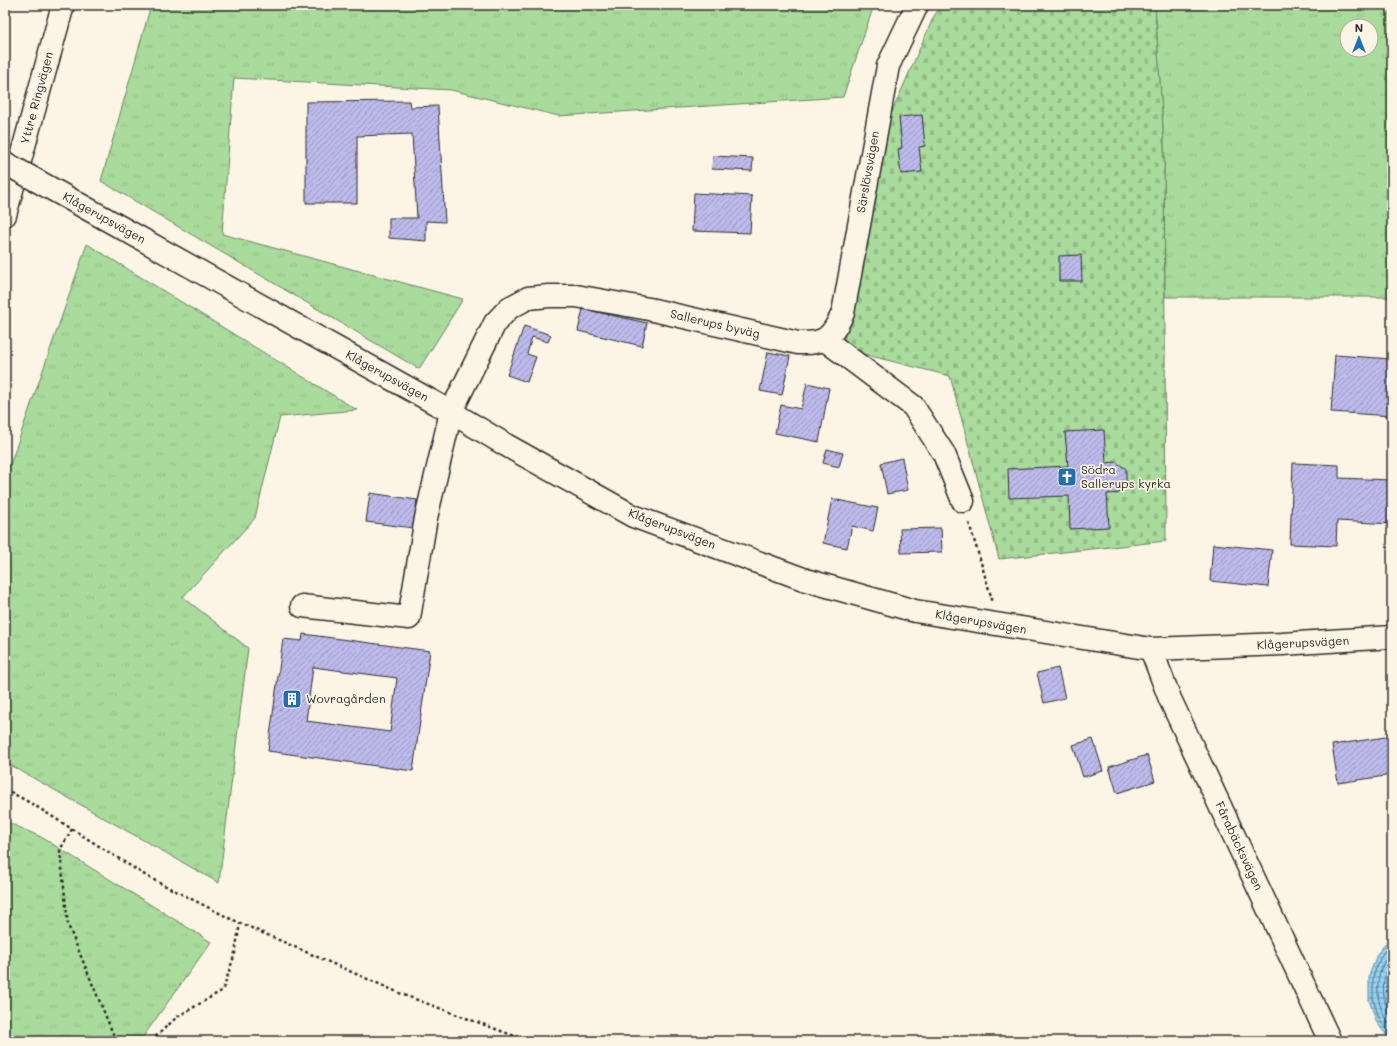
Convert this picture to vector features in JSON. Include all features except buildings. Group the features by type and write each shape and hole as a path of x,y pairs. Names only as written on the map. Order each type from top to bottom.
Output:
{"main road":[{"name":"Yttre Ringvägen","path":"5,215 62,5"},
{"name":"Särslövsvägen","path":"825,340 834,331 843,313 888,66 917,5"},
{"name":"Klågerupsvägen","path":"5,163 451,412 506,445 633,516 806,580 915,611 1151,649 1282,644 1392,637"},
{"name":"Sallerups byväg","path":"302,606 409,618 426,518 451,412 495,323 509,308 528,298 576,296 649,309 798,343 813,344 825,340"},
{"path":"825,340 913,406 944,454 963,502"},
{"name":"Fårabäcksvägen","path":"1151,649 1170,699 1330,1041"}],"path":[{"path":"963,502 991,596 991,624"},
{"path":"5,789 34,805 148,877 240,923 404,995 528,1041"},
{"path":"72,829 60,850 68,925 116,1041"},
{"path":"151,1041 177,1017 223,990 235,953 240,923"}],"green space":[{"path":"151,5 874,5 843,97 559,116 451,90 234,78 222,234 463,299 419,369 101,181"},
{"path":"941,5 1155,5 1164,145 1166,541 999,559 950,376 843,349 864,176 933,18"},
{"path":"1155,5 1392,5 1392,297 1165,297 1164,145"},
{"path":"87,244 357,410 280,417 255,518 183,597 248,648 219,883 5,762 5,479"},
{"path":"5,821 41,837 211,942 140,1041 5,1041"}],"water":[{"path":"1392,936 1391,1041 1377,1023 1369,1000 1369,976 1377,954"}],"place":[{"name":"Södra Sallerups kyrka","path":"1067,477"},
{"name":"Wovragården","path":"292,699"}]}
